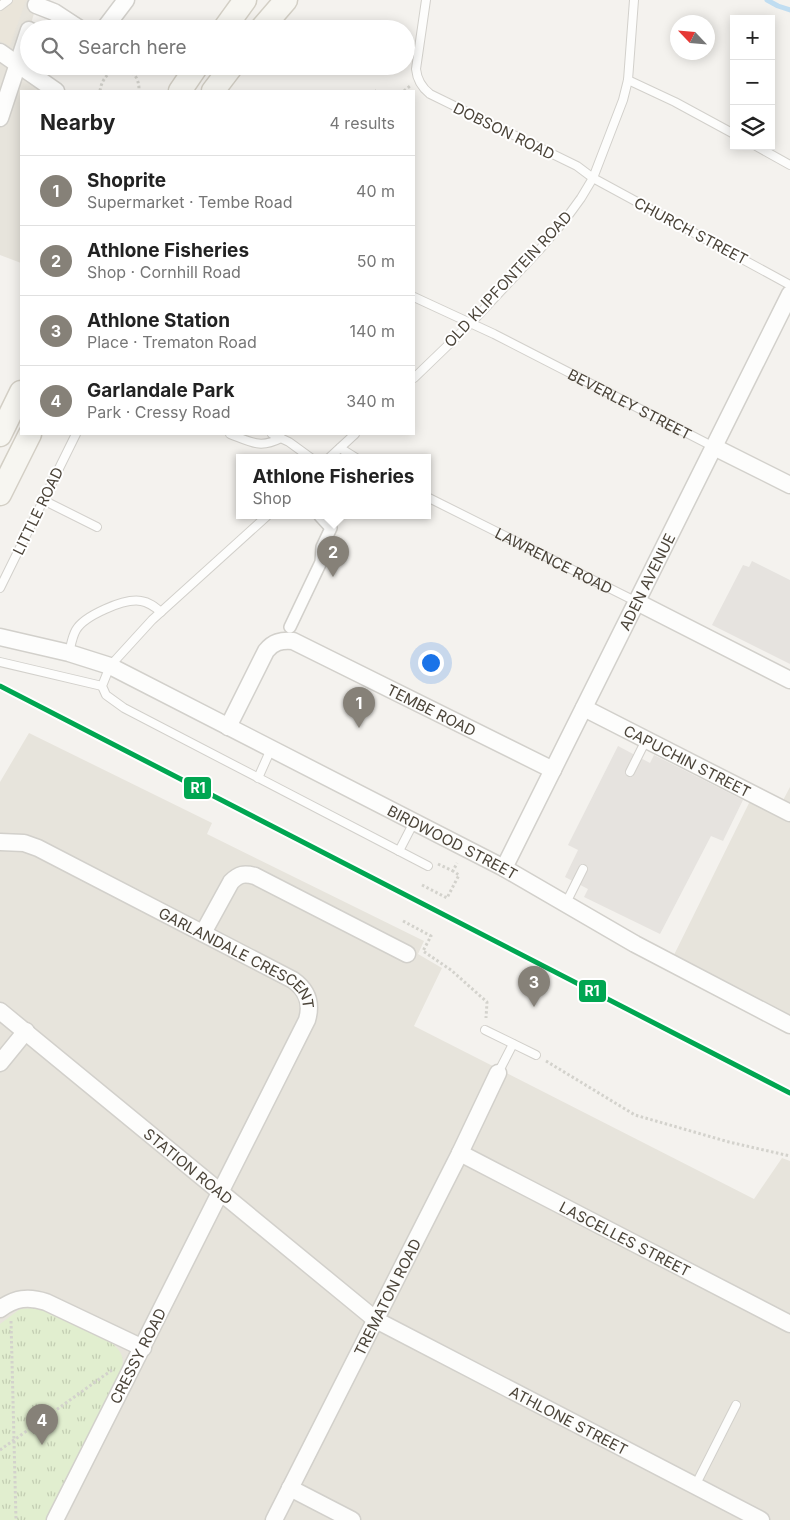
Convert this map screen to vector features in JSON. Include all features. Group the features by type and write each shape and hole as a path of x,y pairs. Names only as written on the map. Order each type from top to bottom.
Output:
{"main road":[{"path":"231,20 245,0"},
{"path":"269,20 286,0"},
{"path":"181,90 192,75"},
{"path":"214,90 225,75"},
{"path":"0,435 20,394"},
{"path":"0,494 30,435"}],"street":[{"path":"111,20 126,0"},
{"path":"32,20 37,3 67,20"},
{"path":"0,52 19,64"},
{"path":"0,118 20,61"},
{"path":"34,75 55,90"},
{"name":"ADEN AVENUE","path":"504,868 790,294"},
{"name":"BEVERLEY STREET","path":"714,447 790,485"},
{"path":"228,727 266,651 286,634 321,562 322,548 331,528 323,519"},
{"name":"LAWRENCE ROAD","path":"637,602 790,680"},
{"name":"TEMBE ROAD","path":"286,634 293,641 553,770"},
{"name":"BIRDWOOD STREET","path":"0,636 69,653 110,666 504,868 635,944 790,1024"},
{"name":"CAPUCHIN STREET","path":"584,708 790,813"},
{"name":"GARLANDALE CRESCENT","path":"0,842 24,843 38,848 293,980 305,992 310,1006 307,1020 221,1193"},
{"path":"203,934 231,882 238,875 246,873 407,954"},
{"name":"STATION ROAD","path":"0,1011 376,1320"},
{"path":"0,1063 26,1031"},
{"name":"TREMATON ROAD","path":"274,1520 498,1074"},
{"name":"LASCELLES STREET","path":"460,1153 790,1324"},
{"name":"CRESSY ROAD","path":"56,1520 221,1193"},
{"path":"5,1306 23,1298 35,1298 143,1348"},
{"name":"ATHLONE STREET","path":"376,1320 762,1520"},
{"path":"290,1488 352,1520"}],"lane":[{"path":"0,6 8,0"},
{"name":"DOBSON ROAD","path":"426,0 416,69 422,86 430,94 577,166 592,178"},
{"name":"OLD KLIPFONTEIN ROAD","path":"418,369 470,324 541,248 565,220 592,178 617,118 628,80 634,0"},
{"path":"628,80 675,102 730,132"},
{"path":"763,150 790,165"},
{"name":"CHURCH STREET","path":"592,178 790,285"},
{"name":"BEVERLEY STREET","path":"415,297 494,334 714,447"},
{"name":"LITTLE ROAD","path":"0,588 76,435"},
{"path":"233,435 263,445 270,444 281,438"},
{"path":"274,435 305,454"},
{"path":"333,454 354,435"},
{"path":"340,448 350,454"},
{"name":"LAWRENCE ROAD","path":"431,499 637,602"},
{"path":"43,500 97,527"},
{"path":"264,519 161,612 110,666 102,686 106,695 113,702 258,778 432,865"},
{"path":"69,653 76,629 101,611 135,600 143,601 161,612"},
{"path":"0,662 102,686"},
{"path":"630,772 646,740"},
{"path":"258,778 271,749"},
{"path":"399,850 414,822"},
{"path":"565,905 583,869"},
{"path":"484,1030 536,1055"},
{"path":"498,1074 513,1044"},
{"path":"695,1486 736,1405"}],"path":[{"path":"100,90 101,82 108,75"},
{"path":"136,75 139,81 139,90"},
{"path":"453,871 459,859"},
{"path":"422,885 447,898 459,875 453,871 432,865"},
{"path":"403,921 431,936 423,952 451,970 487,1002 484,1030"},
{"path":"536,1055 635,1115 729,1142 790,1156"},
{"path":"5,1306 14,1440 16,1520"},
{"path":"0,1450 118,1365"}],"shaded area":[{"path":"0,0 38,0 32,20 20,20 20,75 34,75 55,90 20,90 20,263 0,255"},
{"path":"0,0 26,0 10,46 0,41"},
{"path":"752,561 790,580 790,664 712,625 743,565 749,567"},
{"path":"29,733 212,823 207,834 424,941 418,954 442,968 414,1026 754,1199 782,1158 790,1161 790,1520 0,1520 0,782"},
{"path":"618,746 650,763 654,755 743,800 723,841 711,836 660,934 584,897 588,889 565,877 578,850 568,845"},
{"path":"790,787 790,1025 670,963 753,795 779,808"}],"green space":[{"path":"32,1308 43,1310 109,1341 121,1353 123,1365 47,1520 0,1520 0,1324 20,1309"}],"waterway":[{"path":"767,0 790,10"}],"transit line":[{"name":"R1","path":"0,686 790,1093"}],"place":[{"name":"Athlone Fisheries","path":"333,577"},
{"name":"Shoprite","path":"359,728"},
{"name":"Athlone Station","path":"534,1007"},
{"name":"Garlandale Park","path":"42,1445"}]}
